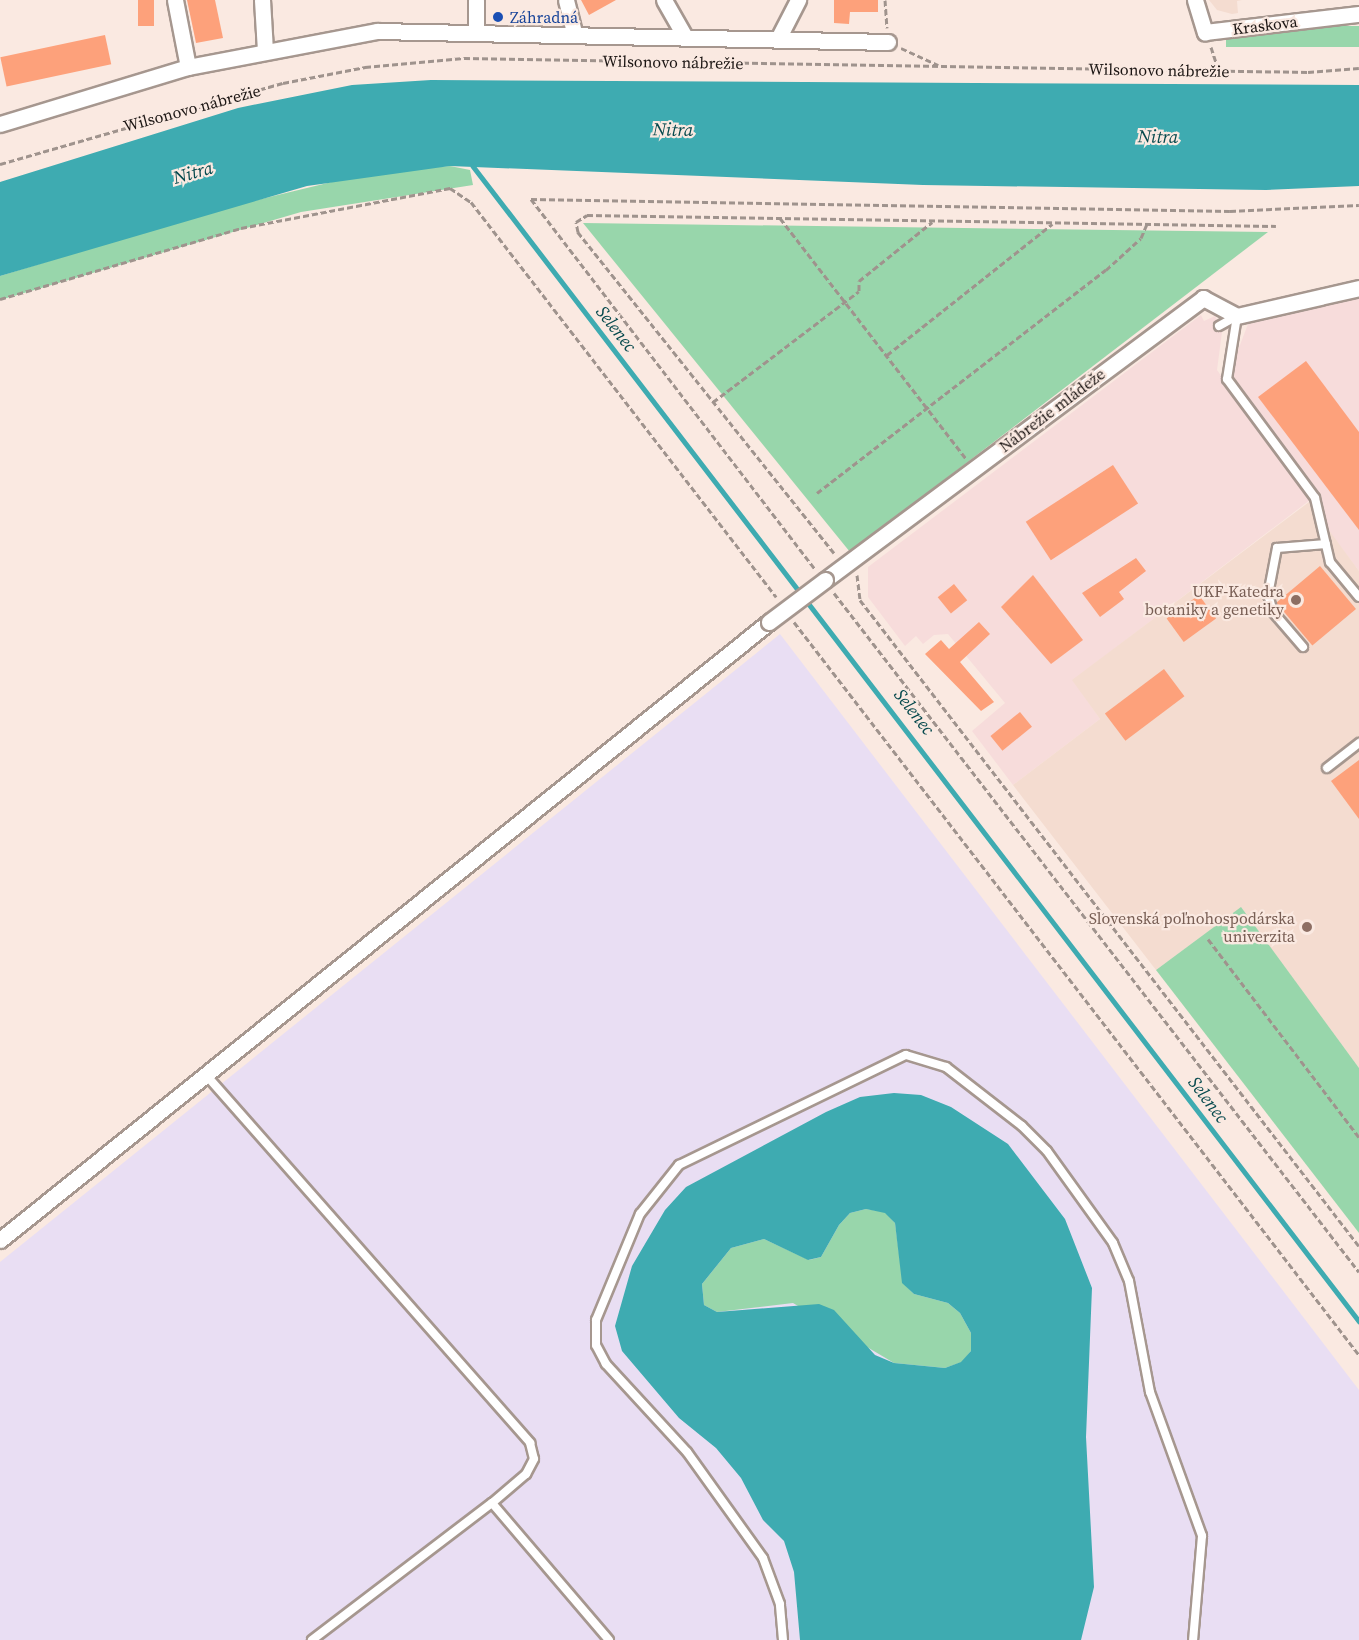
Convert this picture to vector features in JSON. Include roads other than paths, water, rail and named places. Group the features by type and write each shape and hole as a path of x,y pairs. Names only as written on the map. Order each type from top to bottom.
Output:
{"street":[{"path":"175,0 188,67"},
{"path":"262,0 265,51"},
{"path":"476,0 476,30"},
{"path":"566,0 574,33"},
{"name":"Wilsonovo nábrežie","path":"664,0 684,35"},
{"path":"780,37 798,0"},
{"name":"Kraskova","path":"1195,0 1205,32 1359,14"},
{"name":"Wilsonovo nábrežie","path":"0,124 188,67 377,31 476,30 780,37 888,42"},
{"path":"1237,316 1359,288"},
{"name":"Nábrežie mládeže","path":"0,1240 207,1076 769,622 1193,304 1213,299 1237,316"}],"lane":[{"path":"1220,326 1237,316"},
{"path":"1237,316 1225,363 1227,379 1315,498 1330,562 1359,597"},
{"path":"1304,647 1273,612 1268,595 1277,548 1326,544"},
{"path":"1327,768 1359,743"},
{"path":"783,1640 780,1604 764,1558 687,1452 606,1364 596,1345 596,1320 640,1214 679,1165 906,1055 946,1067 1022,1126 1047,1151 1113,1243 1129,1281 1150,1392 1202,1536 1193,1640"},
{"path":"207,1076 530,1443 534,1458 526,1474 492,1503 312,1640"},
{"path":"492,1503 609,1640"}],"water":[{"name":"Nitra","path":"431,80 1359,85 1359,186 1266,190 923,185 450,166 307,186 0,276 0,182 238,108 352,85"},
{"path":"894,1093 921,1095 951,1107 1008,1144 1065,1219 1092,1288 1086,1437 1094,1587 1081,1640 800,1640 794,1572 784,1541 763,1520 741,1478 716,1448 679,1418 622,1351 615,1326 632,1266 665,1210 686,1187 826,1112 860,1097","holes":["866,1209 885,1213 895,1223 902,1283 914,1294 948,1303 960,1313 971,1333 971,1351 961,1362 945,1368 894,1363 875,1355 834,1310 819,1304 717,1312 704,1305 702,1284 731,1248 764,1239 808,1260 821,1257 839,1225 850,1213"]}],"waterway":[{"name":"Selenec","path":"473,166 1359,1321"}],"place":[{"name":"Záhradná","path":"498,17"},
{"name":"UKF-Katedra botaniky a genetiky","path":"1296,600"},
{"name":"Slovenská poľnohospodárska univerzita","path":"1307,927"}]}
